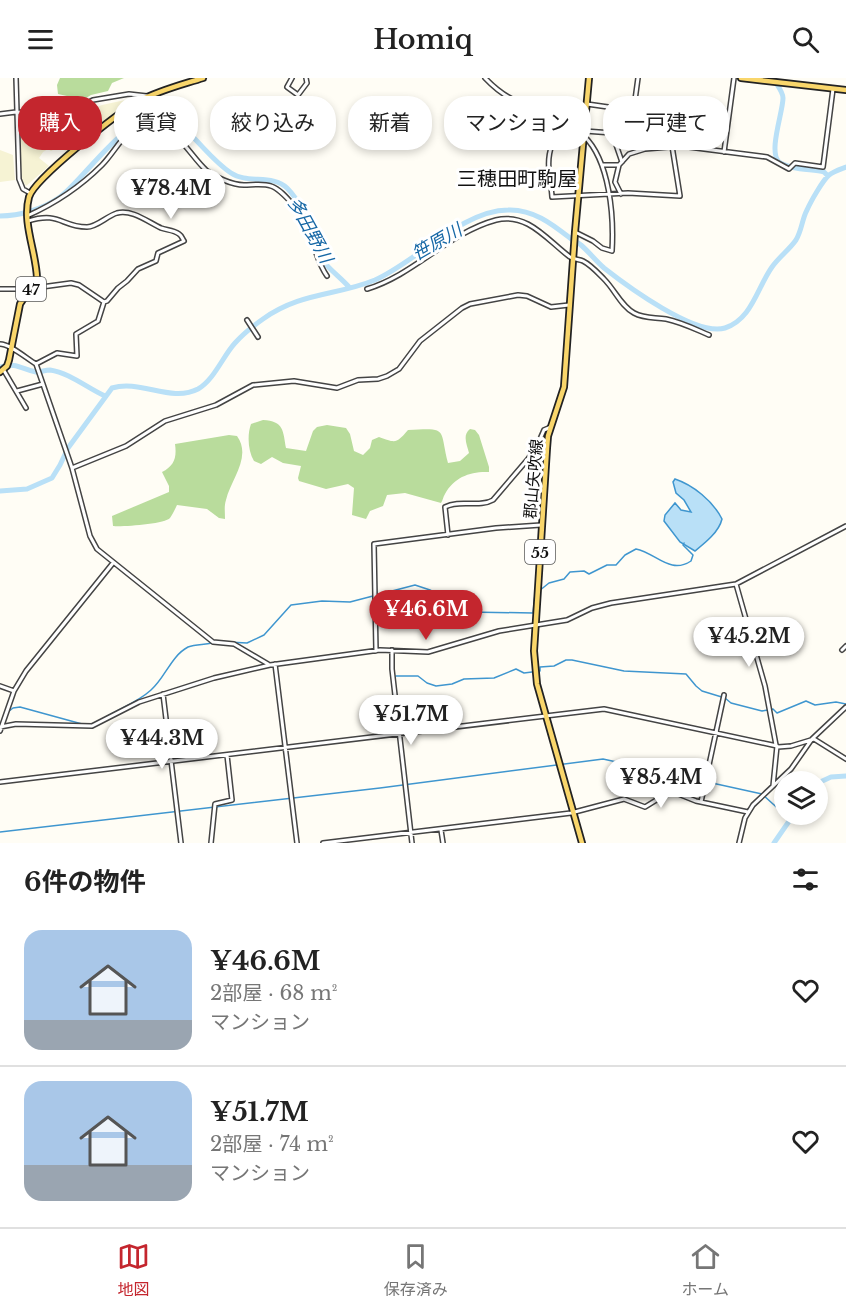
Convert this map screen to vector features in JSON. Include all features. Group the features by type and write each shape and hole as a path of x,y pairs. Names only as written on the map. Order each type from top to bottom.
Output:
{"main road":[{"path":"149,96 204,78"},
{"name":"郡山矢吹線","path":"588,96 589,78"},
{"path":"741,78 846,90"},
{"path":"30,196 45,175 114,118"},
{"name":"郡山矢吹線","path":"582,150 574,233 564,387 547,448 534,651 535,673 582,843"},
{"name":"47","path":"2,370 7,366 9,360 20,304 37,278 28,219 30,196"}],"street":[{"path":"16,78 19,184 30,196"},
{"path":"292,78 287,87 298,95 307,83 306,78"},
{"path":"485,78 506,96"},
{"path":"636,96 638,78"},
{"path":"724,152 734,78"},
{"path":"707,150 769,158 789,170 795,163 815,167 824,166 833,89"},
{"path":"115,96 129,94 149,96"},
{"path":"0,114 16,112 54,114 76,109 93,99 114,96"},
{"path":"28,219 77,186 101,166 131,131 140,124 154,122 168,129 211,173 241,185 268,185 278,190 304,218 320,264 327,276"},
{"path":"574,233 592,240 602,248 612,250 613,216 602,165 591,145"},
{"path":"549,150 548,180 552,197 621,194 680,196 673,150"},
{"path":"617,150 621,164"},
{"path":"621,194 615,182 621,164 629,154 639,150"},
{"path":"602,165 621,164"},
{"path":"28,219 51,217 74,225 92,226 105,218 127,213 180,234 184,241 158,253 156,261 138,269 104,302 98,321 76,334 77,356 65,353 52,354 37,365"},
{"path":"368,289 387,283 462,235 492,222 507,218 516,219 528,224 573,258 591,267 633,312 645,317 680,323 709,335"},
{"path":"0,289 75,284 104,302"},
{"path":"72,468 126,446 165,421 216,405 254,385 294,381 338,388 358,380 387,376 399,369 420,341 470,304 518,295 527,296 551,307 569,306"},
{"path":"247,320 258,337"},
{"path":"0,344 12,347 17,353 37,365 72,468 90,536 97,549 213,642 234,644 270,665"},
{"path":"2,370 26,408"},
{"path":"17,391 43,384"},
{"path":"448,535 445,509 447,506 485,503 494,500 528,459 543,432 551,427"},
{"path":"376,651 374,545 541,525"},
{"path":"1,728 16,724 92,726 132,705 195,683 270,665 376,651 428,651 483,634 567,620 592,608 611,603 736,584 846,526"},
{"path":"1,728 14,691 26,671 113,563"},
{"path":"736,584 765,686 777,747 773,786"},
{"path":"842,650 846,646"},
{"path":"392,650 392,669 412,843"},
{"path":"275,664 297,843"},
{"path":"0,686 14,691"},
{"path":"163,694 181,843"},
{"path":"701,802 724,695"},
{"path":"739,843 748,812 791,769 812,740 846,706"},
{"path":"0,782 609,709 777,747 812,740 846,759"},
{"path":"212,843 215,804 232,800 227,755"},
{"path":"323,843 574,813 624,799 645,807 672,791 701,802 748,812"},
{"path":"441,829 443,843"}],"shaded area":[{"path":"114,102 114,116 102,125 102,105"},
{"path":"0,150 13,155 15,180 0,182"},
{"path":"20,150 46,150 39,158 49,166 26,186 20,177"}],"green space":[{"path":"60,78 124,78 112,83 108,91 89,96 58,94 57,85"},
{"path":"263,420 279,425 286,448 306,451 313,431 317,427 327,425 346,428 350,434 354,451 363,455 370,448 372,440 379,437 395,441 408,430 436,430 442,437 448,463 460,461 469,453 466,434 470,429 475,430 479,435 489,472 470,474 458,479 444,495 441,503 405,493 387,495 383,506 370,511 366,519 352,515 354,488 348,484 326,489 299,481 301,466 283,463 272,457 261,464 254,461 249,448 250,428 251,424"},
{"path":"229,435 237,436 242,452 239,468 225,502 225,519 219,518 207,509 177,505 170,518 160,522 113,526 112,516 169,492 169,486 162,472 174,461 175,444"}],"water":[{"path":"675,479 702,494 722,519 715,533 695,551 680,542 664,521 665,515 675,503 681,510 691,512 684,500 676,493 673,482"}],"waterway":[{"path":"773,78 783,95 775,141 776,157 784,165 824,172 828,176"},
{"name":"多田野川","path":"0,216 31,211 60,197 111,144 141,120 156,116 169,118 186,130 231,173 245,178 275,181 287,188 304,212 323,261 349,287"},
{"name":"笹原川","path":"0,491 27,489 52,478 68,448 112,388 133,386 177,393 188,393 198,389 214,374 238,340 277,310 305,299 375,280 391,272 457,227 491,212 517,210 542,218 580,244 615,276 662,308 697,325 712,329 725,328 742,318 772,267 796,240 805,213 826,178 846,167"},
{"path":"0,367 19,366 36,372 50,370 71,377 105,396"},
{"path":"539,591 549,583 564,579 570,572 584,571 589,574 607,565 616,565 625,555 636,549 663,562 676,566 683,565 691,561 693,555 683,545 684,543"},
{"path":"228,642 247,643 264,635 291,605 322,601 350,602 415,585 430,590 468,612 533,613 535,594"},
{"path":"106,717 151,690 182,651 191,646 212,643"},
{"path":"396,676 418,676 436,686 452,684 464,679 494,678 516,669 524,673 540,671 540,667 554,666 566,660 572,660 624,671 686,674 702,691 725,698 731,703 762,711 773,709 777,713 806,701 815,705 836,702 846,704"},
{"path":"8,712 20,707 82,724"},
{"path":"0,832 380,788 603,759 762,794 774,805"},
{"path":"828,778 846,776"},
{"path":"774,843 786,825"}],"district":[{"name":"三穂田町駒屋","path":"517,179"}]}
